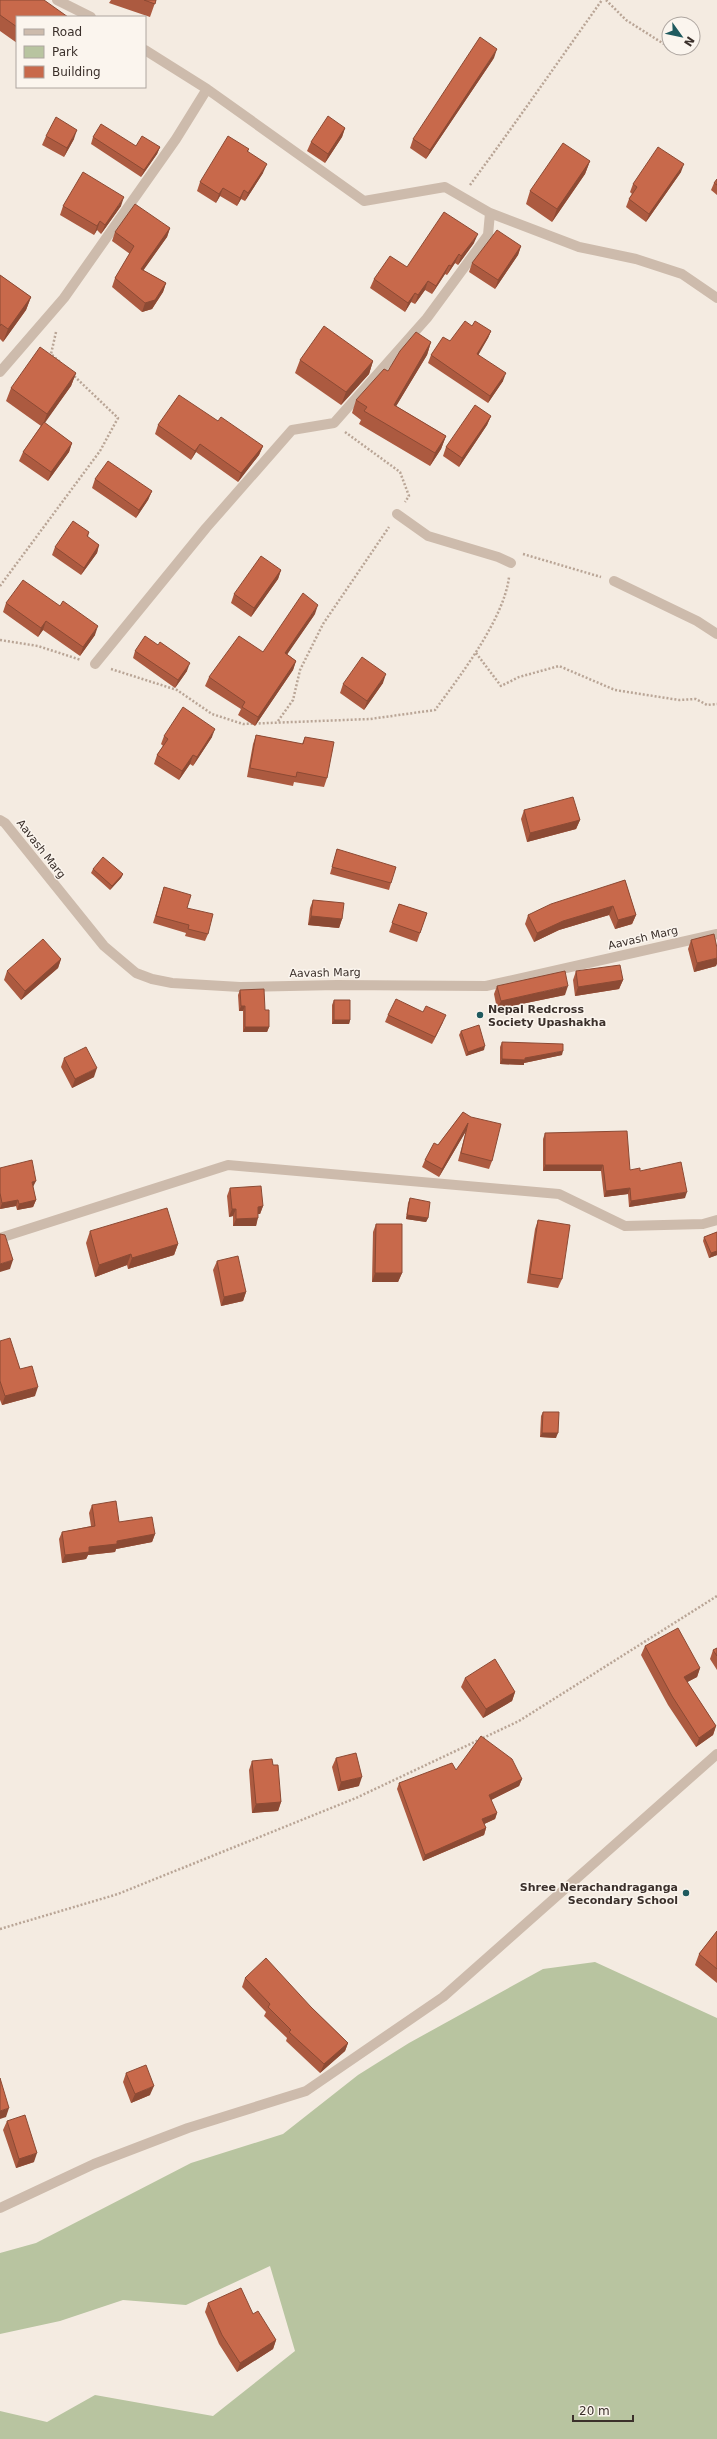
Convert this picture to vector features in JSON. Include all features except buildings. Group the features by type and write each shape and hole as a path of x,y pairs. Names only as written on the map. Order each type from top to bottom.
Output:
{"street":[{"path":"57,0 88,15"},
{"path":"73,0 88,15"},
{"path":"146,51 207,88 364,201 444,187 490,213 579,247 636,258 682,274 717,298"},
{"path":"0,372 64,298 176,139 207,88"},
{"path":"95,664 206,528 292,430 334,423 427,318 488,234 490,213"},
{"path":"397,514 428,536 498,557 511,563"},
{"path":"614,581 697,621 717,634"},
{"name":"Aavash Marg","path":"0,820 5,822 104,946 136,973 152,979 172,983 240,987 337,985 486,986 717,934"},
{"path":"0,1238 228,1165 559,1194 625,1226 703,1224 717,1220"},
{"path":"0,2208 94,2164 188,2128 306,2091 443,1997 717,1754"}],"path":[{"path":"462,197 498,144 521,118 602,0"},
{"path":"606,0 626,20 661,42"},
{"path":"57,326 51,354 62,364"},
{"path":"0,586 100,450 118,418 68,370"},
{"path":"278,721 293,700 300,670 322,624 409,496 400,472 334,423"},
{"path":"0,640 38,646 176,690 212,714 243,724 278,721 370,719 435,710 476,653 508,591 513,551 614,581"},
{"path":"476,653 501,686 519,677 559,666 615,690 672,699 696,699 707,705 717,704"},
{"path":"0,1929 118,1894 370,1791 519,1721 717,1596"}],"green space":[{"path":"595,1962 717,2018 717,2439 0,2439 0,2411 47,2422 95,2395 213,2416 295,2351 270,2266 186,2305 123,2300 60,2321 0,2334 0,2253 36,2243 191,2163 283,2134 358,2075 409,2043 543,1969"}],"place":[{"name":"Nepal Redcross Society Upashakha","path":"480,1015"},
{"name":"Shree Nerachandraganga Secondary School","path":"686,1893"}]}
